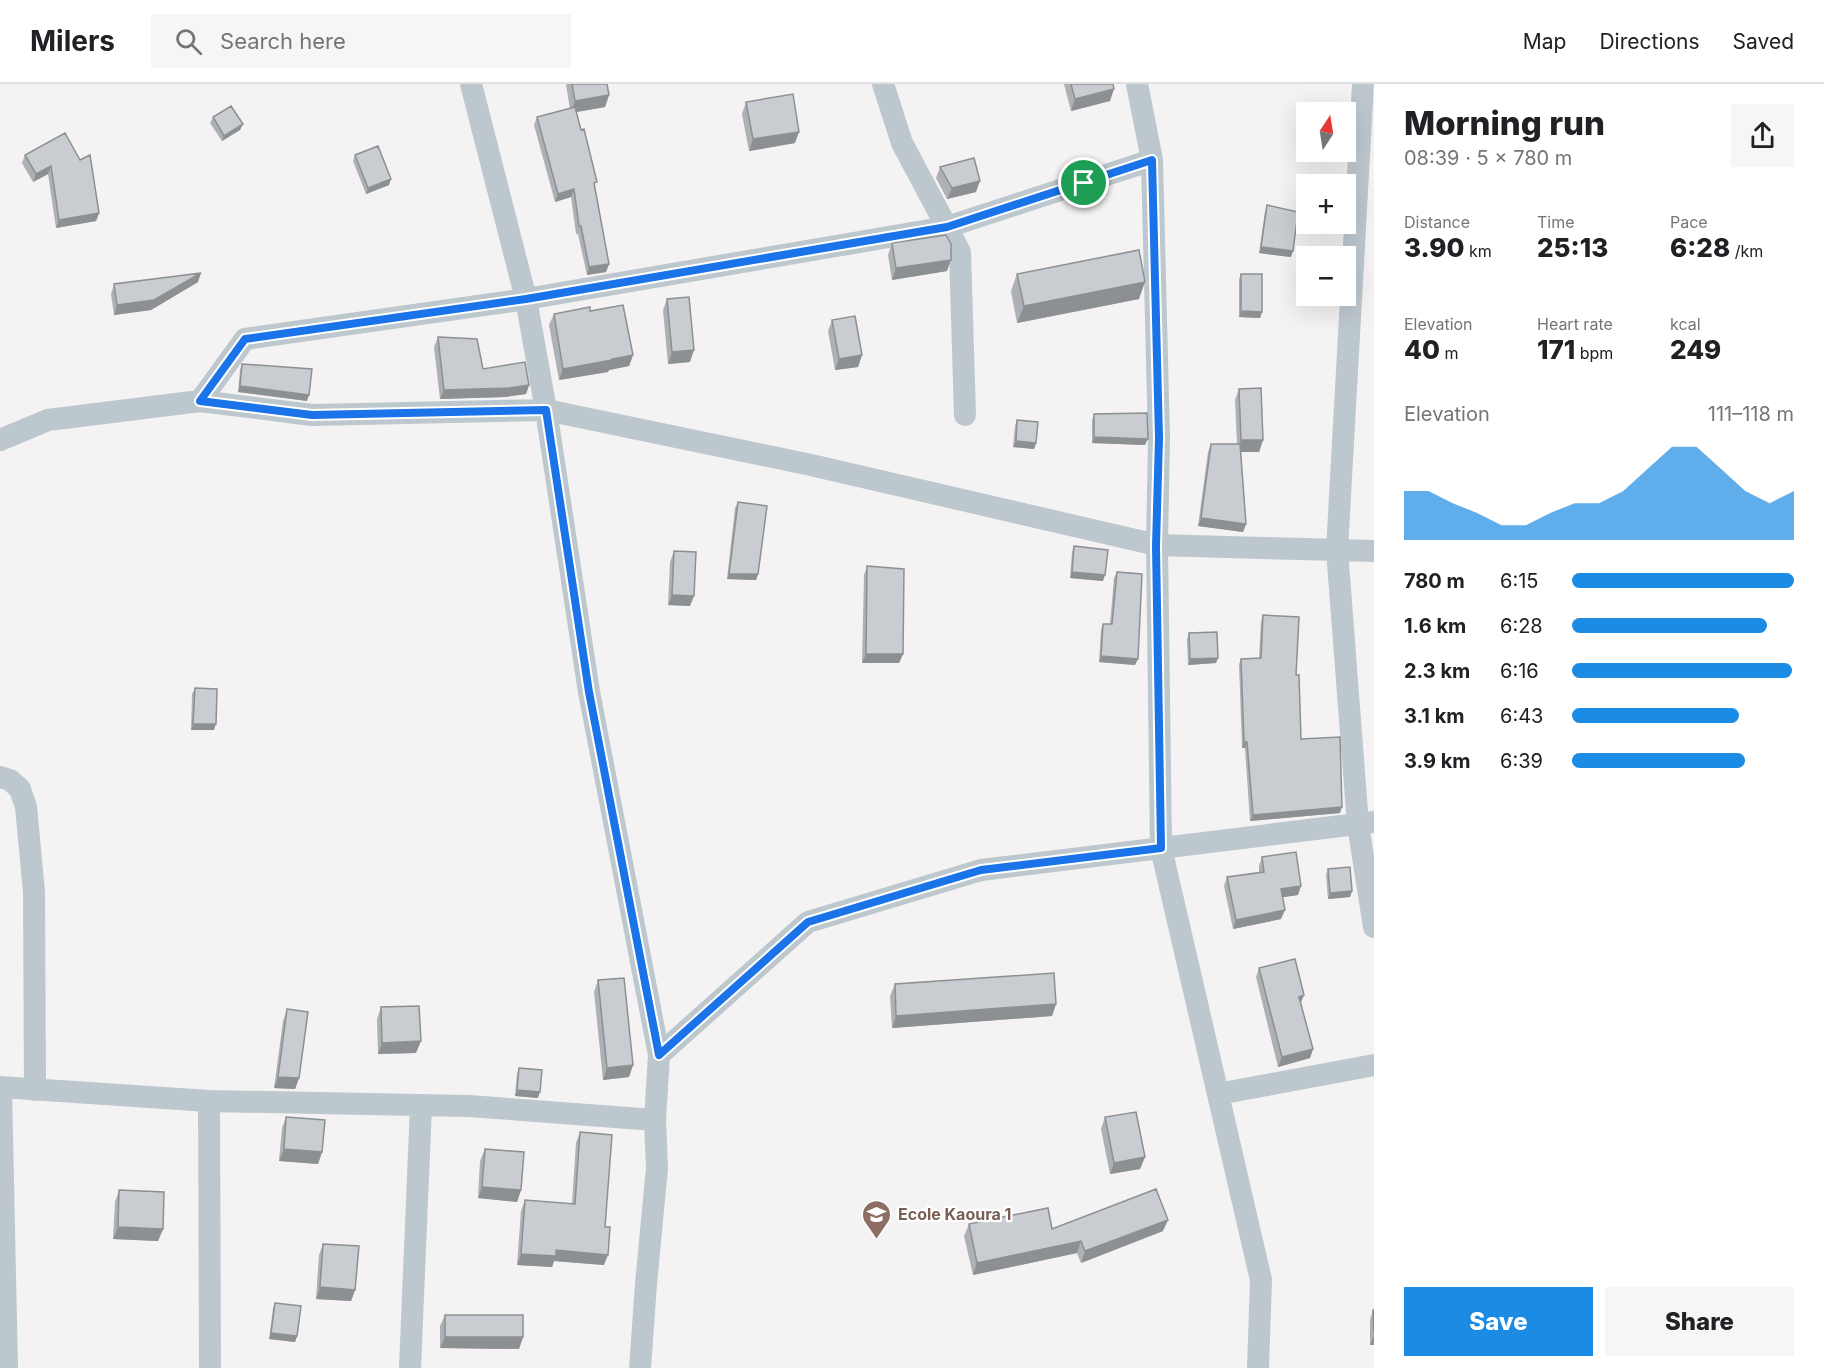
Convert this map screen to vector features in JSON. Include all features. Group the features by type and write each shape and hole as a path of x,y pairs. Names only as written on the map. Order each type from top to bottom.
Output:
{"street":[{"path":"471,84 526,299 546,410 589,692 659,1055 655,1120 657,1168 645,1284 640,1368"},
{"path":"883,84 902,143 960,252 965,415"},
{"path":"1137,84 1152,160 1159,438 1156,546 1161,848 1261,1280 1258,1368"},
{"path":"1363,84 1337,550 1366,823 1374,927"},
{"path":"200,401 245,339 526,299 947,227 1152,160"},
{"path":"0,440 48,420 200,401 312,415 546,410 811,465 1156,546 1374,551"},
{"path":"0,777 10,780 20,789 26,807 34,892 34,1090"},
{"path":"659,1055 808,922 981,870 1366,823"},
{"path":"1218,1094 1374,1065"},
{"path":"7,1368 0,1088 209,1101 469,1106 655,1120"},
{"path":"209,1101 210,1368"},
{"path":"410,1368 421,1105"}],"building":[{"path":"572,84 607,84 609,95 575,101"},
{"path":"1071,84 1113,84 1114,89 1075,99"},
{"path":"793,94 799,132 753,139 746,102"},
{"path":"231,106 243,124 224,136 213,117"},
{"path":"575,107 581,130 584,129 597,182 594,183 609,264 589,267 581,226 579,226 574,189 558,194 537,117"},
{"path":"65,133 80,160 90,155 99,213 59,220 51,166 36,174 25,155"},
{"path":"378,146 391,179 368,188 355,155"},
{"path":"974,158 980,181 952,188 940,167"},
{"path":"1267,205 1296,212 1293,251 1261,247"},
{"path":"946,235 951,244 951,260 896,268 892,243"},
{"path":"1139,250 1145,282 1024,306 1017,274"},
{"path":"201,273 154,300 117,305 114,284"},
{"path":"1241,274 1262,274 1262,312 1241,311"},
{"path":"689,297 694,350 672,352 667,299"},
{"path":"623,305 633,355 563,369 554,314 590,307 590,311"},
{"path":"855,316 862,355 839,359 832,320"},
{"path":"438,337 477,339 483,369 525,362 529,385 509,388 444,390"},
{"path":"242,364 312,369 309,395 240,386"},
{"path":"1261,388 1263,440 1241,440 1239,389"},
{"path":"1147,413 1148,439 1094,437 1094,414"},
{"path":"1017,420 1038,422 1036,443 1016,441"},
{"path":"1211,444 1240,444 1246,524 1201,518"},
{"path":"738,502 767,506 758,574 729,574"},
{"path":"1074,546 1108,550 1105,575 1072,572"},
{"path":"674,551 696,552 694,596 672,595"},
{"path":"867,566 904,569 903,654 866,654"},
{"path":"1117,572 1142,574 1138,659 1101,656 1103,624 1112,624"},
{"path":"1263,615 1299,617 1296,675 1299,675 1301,739 1340,737 1342,807 1253,815 1247,742 1244,742 1241,659 1261,658"},
{"path":"1217,632 1218,658 1190,659 1189,633"},
{"path":"195,688 217,689 216,724 193,724"},
{"path":"1296,852 1301,886 1281,889 1285,910 1236,920 1227,877 1264,872 1262,857"},
{"path":"1350,867 1352,891 1330,893 1328,869"},
{"path":"1295,959 1304,995 1299,997 1313,1049 1282,1057 1259,968"},
{"path":"1054,973 1056,1004 896,1016 895,984"},
{"path":"624,978 633,1065 607,1068 598,980"},
{"path":"419,1006 421,1041 382,1043 381,1007"},
{"path":"287,1009 308,1012 299,1078 278,1077"},
{"path":"519,1068 542,1070 540,1092 517,1090"},
{"path":"1136,1112 1145,1157 1114,1163 1105,1117"},
{"path":"286,1117 325,1120 322,1152 284,1149"},
{"path":"580,1132 612,1135 605,1227 610,1227 608,1255 556,1250 556,1256 521,1254 525,1200 575,1204"},
{"path":"485,1149 524,1152 521,1190 482,1187"},
{"path":"1156,1189 1168,1220 1085,1251 1081,1241 977,1263 969,1224 1048,1208 1052,1229"},
{"path":"119,1190 164,1192 163,1229 118,1227"},
{"path":"323,1244 359,1246 355,1290 320,1287"},
{"path":"275,1303 301,1306 297,1336 271,1333"},
{"path":"445,1315 523,1315 523,1337 445,1337"}],"place":[{"name":"Ecole Kaoura 1","path":"877,1240"}],"route":[{"path":"1152,160 1159,438 1156,546 1161,848 981,870 808,922 659,1055 589,692 546,410 312,415 200,401 245,339 526,299 947,227 1084,183 1152,160"}]}
